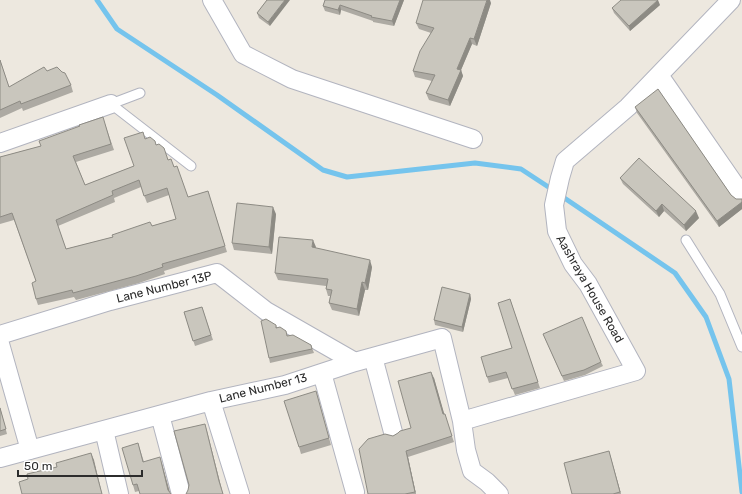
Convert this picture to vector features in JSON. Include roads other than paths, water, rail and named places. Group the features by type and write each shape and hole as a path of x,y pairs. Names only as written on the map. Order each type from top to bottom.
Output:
{"street":[{"path":"212,0 243,54 292,79 473,139"},
{"name":"Aashraya House Road","path":"462,421 636,371 588,284 573,264 557,231 554,205 565,161 628,107 731,0"},
{"path":"659,75 742,195"},
{"path":"0,143 111,104"},
{"name":"Lane Number 13P","path":"0,335 110,301 217,273 266,310 355,362"},
{"name":"Lane Number 13","path":"0,458 211,401 286,385 355,362 442,338 462,421"},
{"path":"0,344 30,450"},
{"path":"373,357 393,432"},
{"path":"322,373 355,492"},
{"path":"211,401 240,494"},
{"path":"160,415 181,494"},
{"path":"462,421 466,450 472,471 487,482 499,494"},
{"path":"104,430 119,494"}],"lane":[{"path":"111,104 140,93"},
{"path":"111,104 191,166"},
{"path":"686,240 720,294 742,347"}],"waterway":[{"path":"97,0 117,29 217,95 323,170 347,177 475,163 521,169 553,190"},
{"path":"560,195 675,273 706,317 729,379 742,492"}]}
